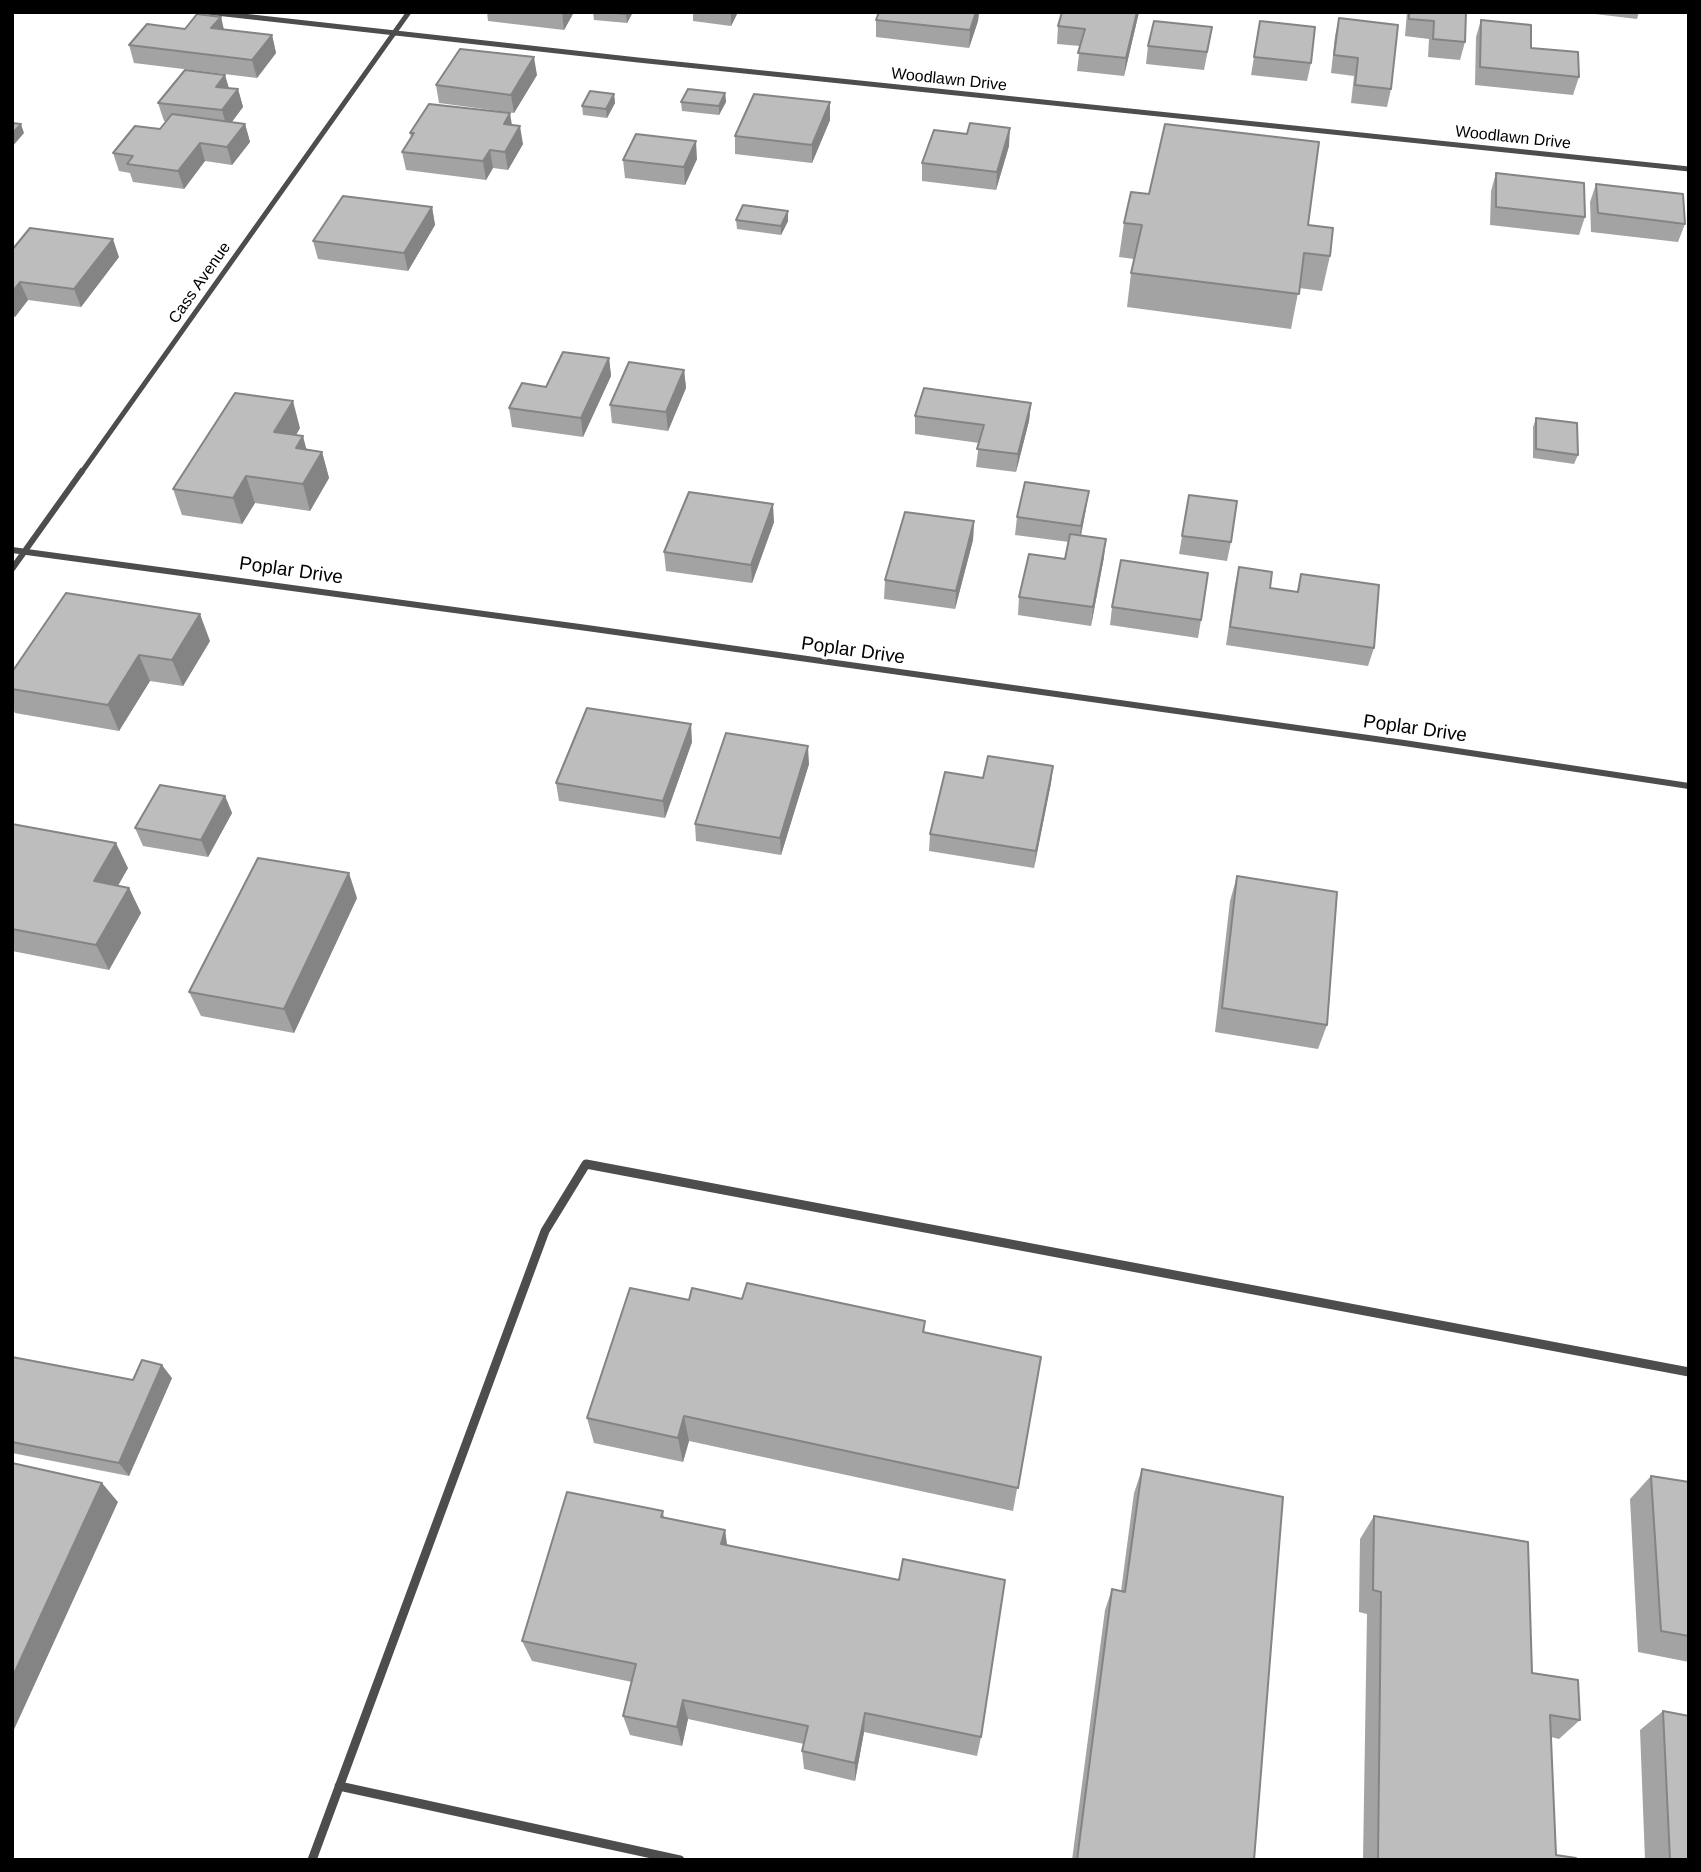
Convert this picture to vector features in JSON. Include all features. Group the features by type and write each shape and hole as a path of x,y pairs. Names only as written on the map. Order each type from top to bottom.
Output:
{"street":[{"name":"Woodlawn Drive","path":"207,12 638,60 1689,169"},
{"name":"Cass Avenue","path":"12,569 409,12"},
{"name":"Poplar Drive","path":"12,550 573,626 1418,745 1689,786"},
{"path":"312,1860 545,1231 586,1164 1689,1372"},
{"path":"339,1786 680,1860"}],"building":[{"path":"879,12 976,12 970,30 876,20"},
{"path":"1062,12 1137,12 1126,58 1078,53 1085,29 1058,26"},
{"path":"1409,12 1466,12 1465,42 1433,39 1434,21 1409,19"},
{"path":"197,14 221,17 211,28 272,35 252,60 129,45 147,24 185,29"},
{"path":"1339,18 1398,25 1391,89 1355,85 1358,58 1334,55"},
{"path":"1481,20 1531,25 1531,48 1578,52 1579,77 1480,67"},
{"path":"1154,21 1212,27 1207,52 1148,46"},
{"path":"1260,21 1315,27 1311,63 1254,57"},
{"path":"460,49 534,57 511,95 436,85"},
{"path":"185,70 225,75 216,87 238,89 222,110 158,103"},
{"path":"688,89 725,93 719,106 681,102"},
{"path":"590,91 614,94 606,109 582,106"},
{"path":"754,94 830,102 812,145 735,136"},
{"path":"429,104 510,113 504,124 520,126 505,152 490,150 483,161 402,152 414,133 410,133"},
{"path":"172,114 245,124 227,147 200,143 178,171 127,164 133,156 113,153 135,126 160,129"},
{"path":"12,123 21,124 12,134"},
{"path":"970,123 1010,128 997,172 922,163 934,130 967,134"},
{"path":"1165,124 1319,142 1308,225 1333,228 1330,256 1304,253 1299,294 1131,273 1142,225 1124,223 1131,192 1149,194"},
{"path":"636,134 696,141 684,167 623,160"},
{"path":"1496,173 1584,183 1585,217 1496,207"},
{"path":"1596,184 1683,194 1685,224 1598,213"},
{"path":"343,196 432,207 404,253 313,241"},
{"path":"743,205 788,211 781,226 736,220"},
{"path":"30,228 113,239 74,289 20,282 12,292 12,250"},
{"path":"563,352 609,358 581,418 509,408 522,383 546,387"},
{"path":"629,362 684,370 666,412 610,405"},
{"path":"924,388 1031,403 1018,454 977,449 984,425 915,416"},
{"path":"235,393 293,401 274,432 303,436 296,448 322,452 303,484 246,476 233,498 173,489"},
{"path":"1536,418 1577,423 1578,455 1536,449"},
{"path":"1025,482 1089,491 1081,526 1017,517"},
{"path":"689,492 773,504 751,565 664,552"},
{"path":"1189,495 1237,501 1231,542 1182,536"},
{"path":"905,512 974,521 956,591 885,580"},
{"path":"1070,534 1106,539 1093,607 1019,597 1029,554 1065,559"},
{"path":"1121,560 1208,573 1201,620 1112,607"},
{"path":"1239,567 1272,572 1270,588 1298,592 1301,574 1379,585 1374,648 1230,627"},
{"path":"66,593 200,614 172,660 139,655 108,705 12,689 12,672"},
{"path":"587,708 691,724 663,801 556,783"},
{"path":"726,733 808,746 780,838 695,824"},
{"path":"988,756 1053,766 1036,851 930,834 945,772 983,778"},
{"path":"160,785 225,796 201,840 135,828"},
{"path":"12,824 116,843 94,881 129,888 96,945 12,929"},
{"path":"258,858 349,873 284,1009 189,992"},
{"path":"1237,876 1337,892 1327,1025 1222,1008"},
{"path":"747,1283 925,1321 923,1332 1041,1357 1018,1488 684,1416 678,1438 587,1418 630,1288 689,1300 692,1288 742,1299"},
{"path":"12,1357 133,1380 142,1360 162,1365 119,1463 12,1442"},
{"path":"12,1463 102,1483 12,1678"},
{"path":"1142,1469 1283,1497 1254,1860 1077,1860 1112,1589 1125,1592"},
{"path":"1651,1476 1689,1482 1689,1636 1661,1631"},
{"path":"567,1492 663,1511 661,1517 725,1530 721,1544 899,1580 903,1559 1005,1580 981,1737 865,1713 855,1763 802,1751 808,1726 683,1700 677,1727 623,1716 636,1664 522,1641"},
{"path":"1374,1516 1528,1542 1532,1673 1578,1680 1580,1720 1550,1715 1556,1855 1576,1860 1378,1860 1381,1592 1373,1590"},
{"path":"1663,1711 1689,1716 1689,1860 1670,1860"}]}
